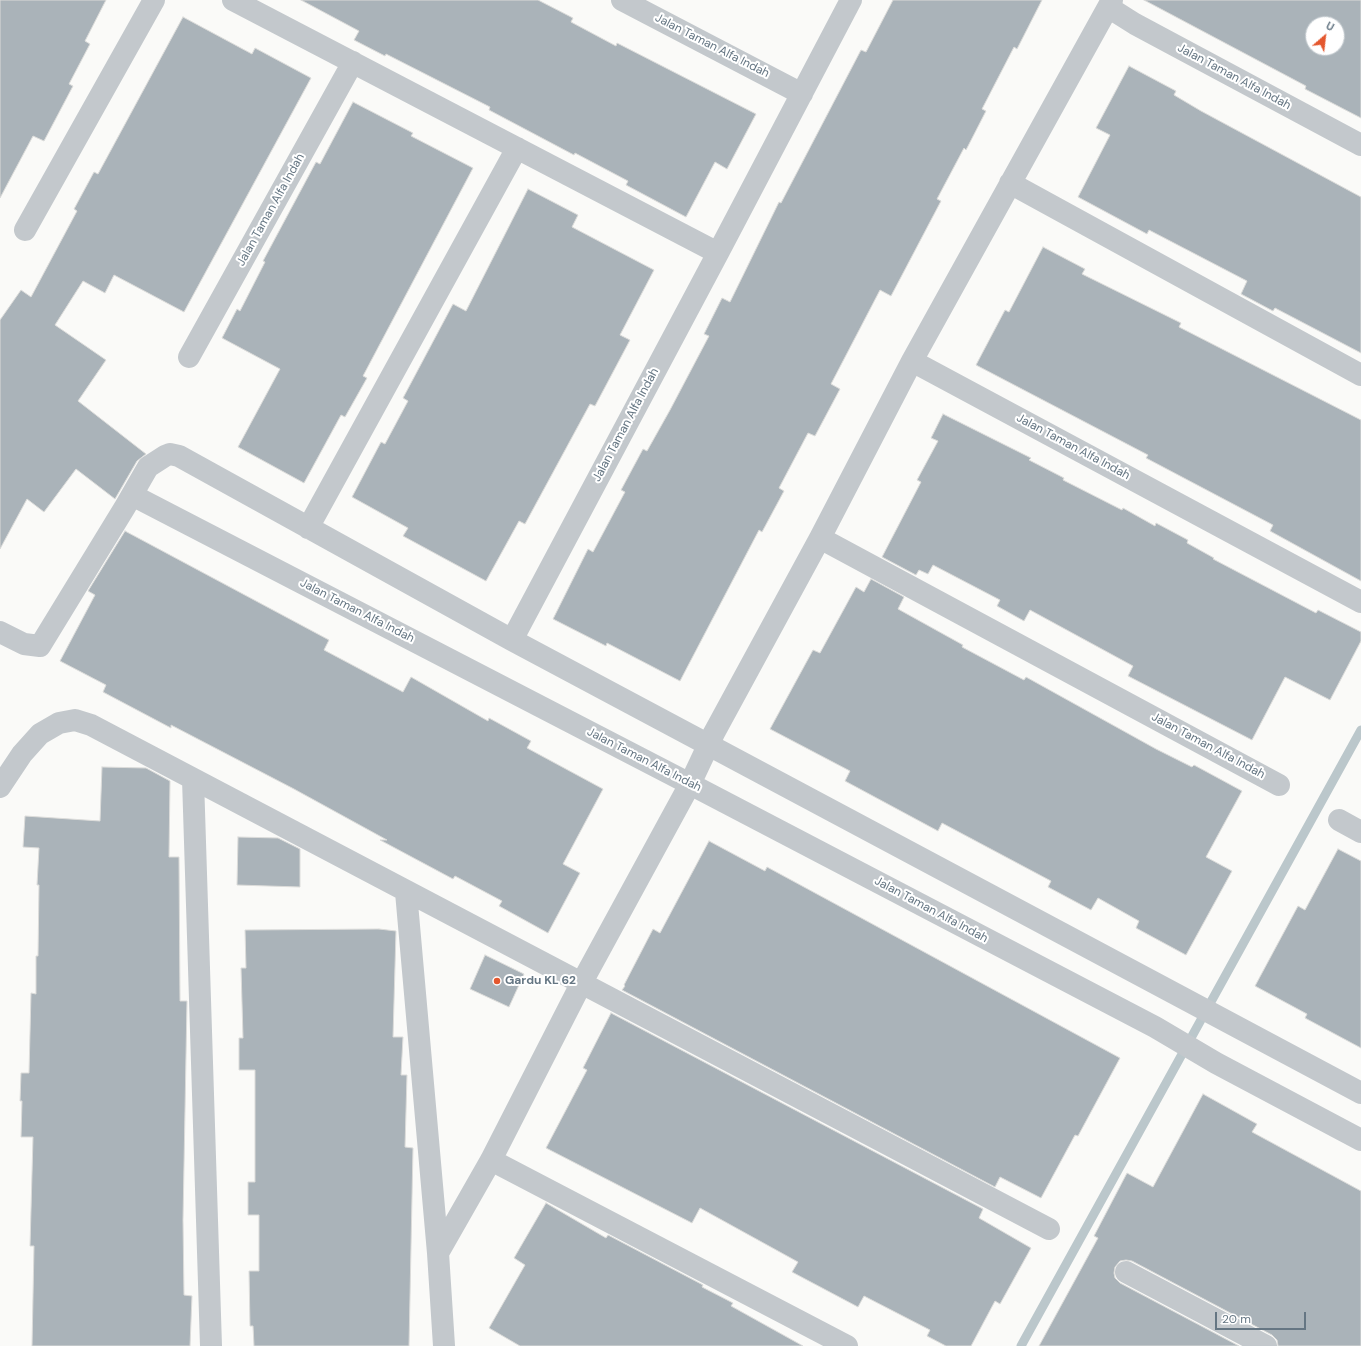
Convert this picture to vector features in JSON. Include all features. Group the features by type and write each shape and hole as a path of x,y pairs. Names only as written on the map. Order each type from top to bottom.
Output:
{"street":[{"path":"25,230 154,0"},
{"path":"233,0 718,253"},
{"name":"Jalan Taman Alfa Indah","path":"622,0 802,94"},
{"name":"Jalan Taman Alfa Indah","path":"512,640 851,0"},
{"name":"Jalan Taman Alfa Indah","path":"438,1253 491,1160 581,984 690,784 707,739 820,538 912,361 1110,4 1135,24 1361,145"},
{"name":"Jalan Taman Alfa Indah","path":"189,357 353,62"},
{"path":"308,528 517,148"},
{"path":"1010,183 1361,375"},
{"name":"Jalan Taman Alfa Indah","path":"912,361 1361,602"},
{"path":"0,632 24,644 40,646 148,467 170,454 179,456 512,640 707,739 1172,993 1361,1093"},
{"name":"Jalan Taman Alfa Indah","path":"132,495 690,784 1155,1028 1216,1063 1361,1140"},
{"name":"Jalan Taman Alfa Indah","path":"820,538 1279,784"},
{"path":"0,787 22,754 40,734 59,723 75,720 91,725 1049,1229"},
{"path":"193,779 211,1346"},
{"path":"1338,820 1361,832"},
{"path":"406,892 438,1253 444,1346"},
{"path":"491,1160 847,1346"},
{"path":"1126,1272 1266,1346"}],"building":[{"path":"0,0 106,0 85,41 90,44 69,84 73,86 44,141 33,136 0,198"},
{"path":"301,0 538,0 573,18 571,22 616,46 617,43 756,114 727,169 715,162 686,217 626,185 628,181 575,153 574,155 489,110 490,107 386,54 385,56 354,40 359,31"},
{"path":"893,0 1042,0 1017,49 1014,47 982,109 986,111 966,150 964,148 937,199 941,201 891,296 880,290 831,384 840,389 815,436 808,433 779,488 784,491 762,532 759,530 680,681 607,643 606,646 553,619 588,549 593,552 625,492 621,490 643,449 647,451 709,336 704,334 722,298 730,302 779,202 781,203 861,50 866,52"},
{"path":"1144,0 1361,0 1361,118 1305,89 1306,86"},
{"path":"183,17 252,54 255,48 311,78 184,312 114,275 105,293 83,281 55,325 106,360 78,401 146,454 137,461 115,499 76,469 44,512 27,499 0,549 0,320 21,290 31,297 77,211 74,209 94,172 98,174"},
{"path":"1129,66 1176,91 1174,95 1201,111 1361,197 1361,353 1275,308 1273,311 1241,294 1247,281 1149,230 1147,234 1078,197 1110,135 1096,128"},
{"path":"353,102 413,133 411,136 473,168 363,376 367,378 345,417 341,415 304,483 238,447 280,369 222,338 237,309 240,311 265,262 263,261 316,162 320,164"},
{"path":"528,189 578,215 572,227 654,270 620,335 630,340 595,406 590,404 525,524 519,521 486,581 403,536 408,528 352,497 381,442 385,444 408,401 403,398 453,304 466,311"},
{"path":"1043,247 1085,269 1082,274 1181,323 1179,327 1361,420 1361,581 1270,531 1273,525 1146,458 1148,455 976,365 1005,310 1009,312"},
{"path":"943,414 1031,458 1029,460 1064,478 1063,480 1122,510 1123,508 1155,526 1156,523 1188,540 1187,543 1214,558 1213,559 1316,613 1318,610 1361,632 1361,641 1330,700 1285,677 1252,740 1128,676 1133,666 1030,610 1024,621 997,606 1000,600 933,565 928,574 919,570 916,575 882,557 921,482 917,480 938,441 931,438"},
{"path":"125,531 329,640 324,650 403,692 411,677 488,721 489,718 531,741 527,748 603,789 563,864 580,873 548,933 499,906 502,901 455,876 453,879 380,840 387,840 294,789 171,725 171,728 103,692 106,685 60,661 95,595 88,591"},
{"path":"871,579 904,597 898,609 963,645 962,647 1024,680 1026,677 1156,749 1192,767 1194,765 1242,791 1206,857 1232,871 1186,955 1136,928 1139,921 1098,898 1091,910 1048,887 1051,881 942,823 938,831 845,781 850,771 770,729 813,650 820,653 856,587 864,592"},
{"path":"102,767 146,768 170,781 169,857 179,857 180,1001 187,1001 183,1220 184,1295 192,1296 190,1346 32,1346 34,1246 30,1246 33,1137 21,1137 22,1101 20,1101 21,1073 29,1073 31,993 36,994 39,885 37,885 39,848 23,847 25,816 100,821"},
{"path":"238,837 278,838 300,849 300,887 237,885"},
{"path":"709,841 765,871 767,867 1120,1058 1078,1136 1075,1135 1041,1198 1000,1177 995,1187 622,990 653,929 660,933"},
{"path":"1338,849 1361,861 1361,1048 1305,1018 1307,1014 1255,986 1298,906 1305,910"},
{"path":"379,929 396,931 393,1037 403,1037 401,1075 407,1075 405,1147 413,1148 409,1346 254,1346 253,1326 250,1326 249,1271 259,1271 259,1215 248,1215 248,1182 255,1182 255,1070 239,1070 239,1038 243,1038 241,968 246,968 245,930"},
{"name":"Gardu KL 62","path":"485,955 524,974 509,1007 470,989"},
{"path":"611,1013 983,1209 979,1218 1031,1248 1000,1304 995,1301 971,1346 946,1346 927,1336 930,1330 864,1296 858,1307 792,1272 798,1262 700,1208 692,1223 546,1148 587,1070 583,1068"},
{"path":"1203,1094 1257,1124 1252,1132 1361,1191 1361,1346 1278,1346 1277,1340 1272,1335 1132,1261 1126,1260 1120,1261 1115,1267 1115,1278 1120,1283 1239,1346 1039,1346 1098,1238 1094,1236 1127,1173 1153,1187"},
{"path":"546,1203 606,1238 608,1235 703,1285 702,1287 733,1303 731,1306 803,1346 520,1346 489,1328 525,1265 514,1258"}],"waterway":[{"path":"1021,1346 1361,730"}],"place":[{"name":"Gardu KL 62","path":"497,981"}]}
